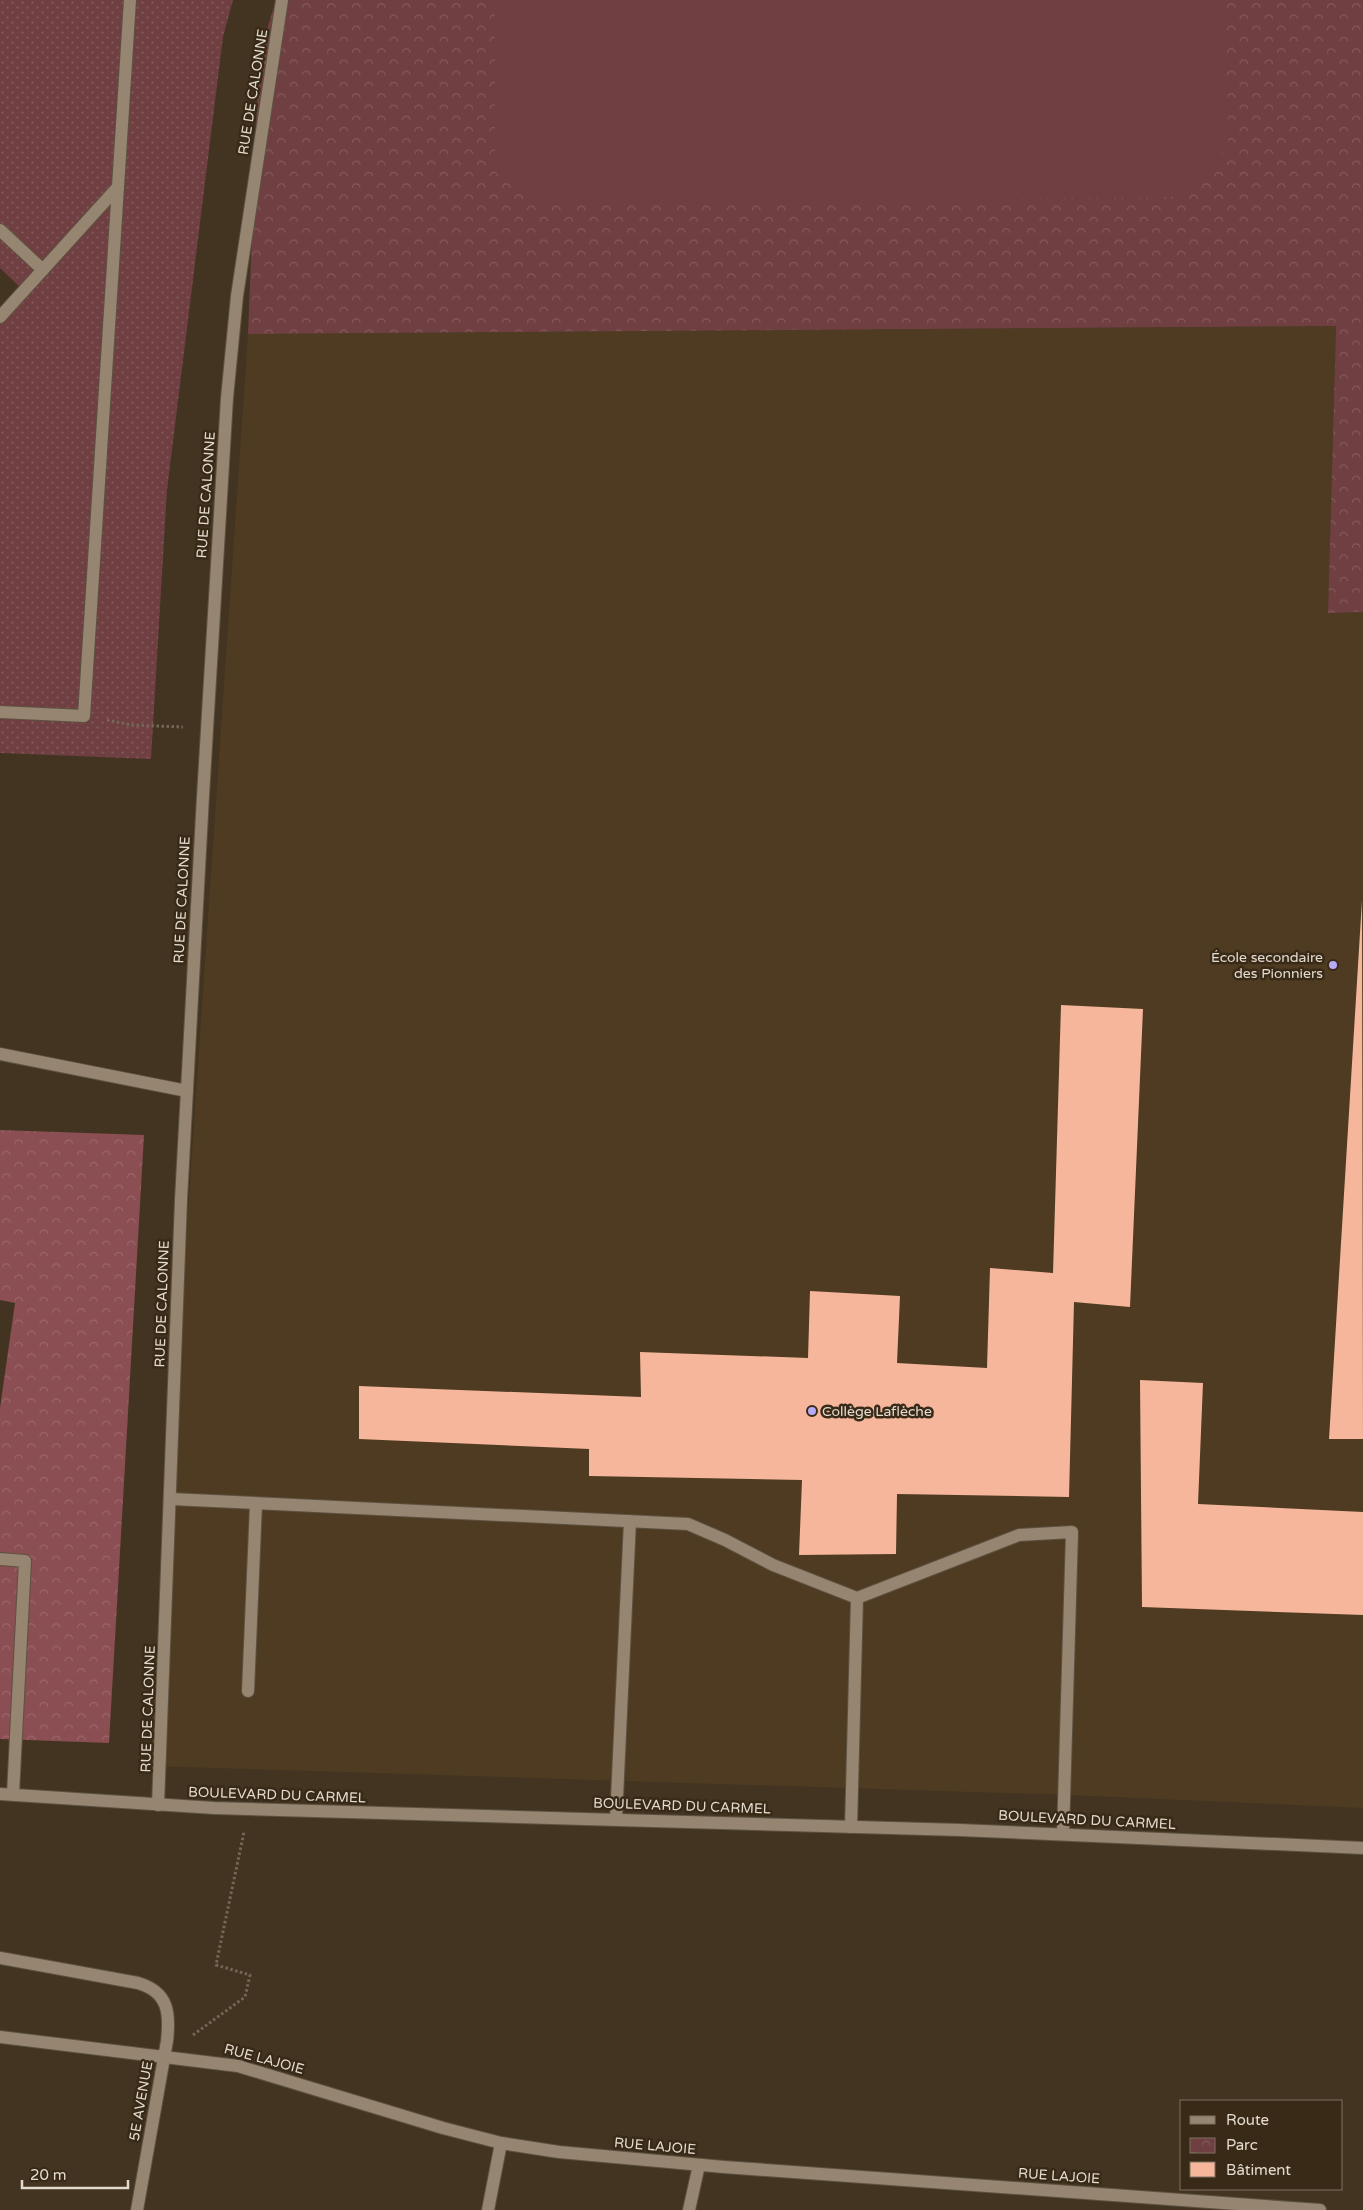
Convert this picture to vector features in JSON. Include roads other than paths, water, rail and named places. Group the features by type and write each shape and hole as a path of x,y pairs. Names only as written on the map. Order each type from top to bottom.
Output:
{"street":[{"path":"0,712 84,716 130,0"},
{"name":"RUE DE CALONNE","path":"158,1805 180,1200 228,398 237,296 282,0"},
{"path":"0,318 117,188"},
{"path":"0,230 44,270"},
{"path":"0,1054 187,1091"},
{"path":"170,1499 688,1524 725,1540 773,1565 857,1598 1018,1535 1072,1532 1063,1834"},
{"path":"248,1691 256,1504"},
{"path":"616,1819 630,1521"},
{"path":"0,1559 25,1561 6,1794"},
{"path":"851,1827 857,1598"},
{"name":"BOULEVARD DU CARMEL","path":"6,1794 158,1805 249,1809 1063,1834 1363,1848"},
{"name":"5E AVENUE","path":"0,1958 138,1984 151,1988 160,1997 169,2016 165,2056 136,2210"},
{"name":"RUE LAJOIE","path":"0,2036 210,2061 249,2068 501,2144 559,2152 699,2165 1320,2210"},
{"path":"488,2210 501,2144"},
{"path":"690,2210 699,2165"}],"place":[{"name":"École secondaire des Pionniers","path":"1333,965"},
{"name":"Collège Laflèche","path":"812,1411"}]}
